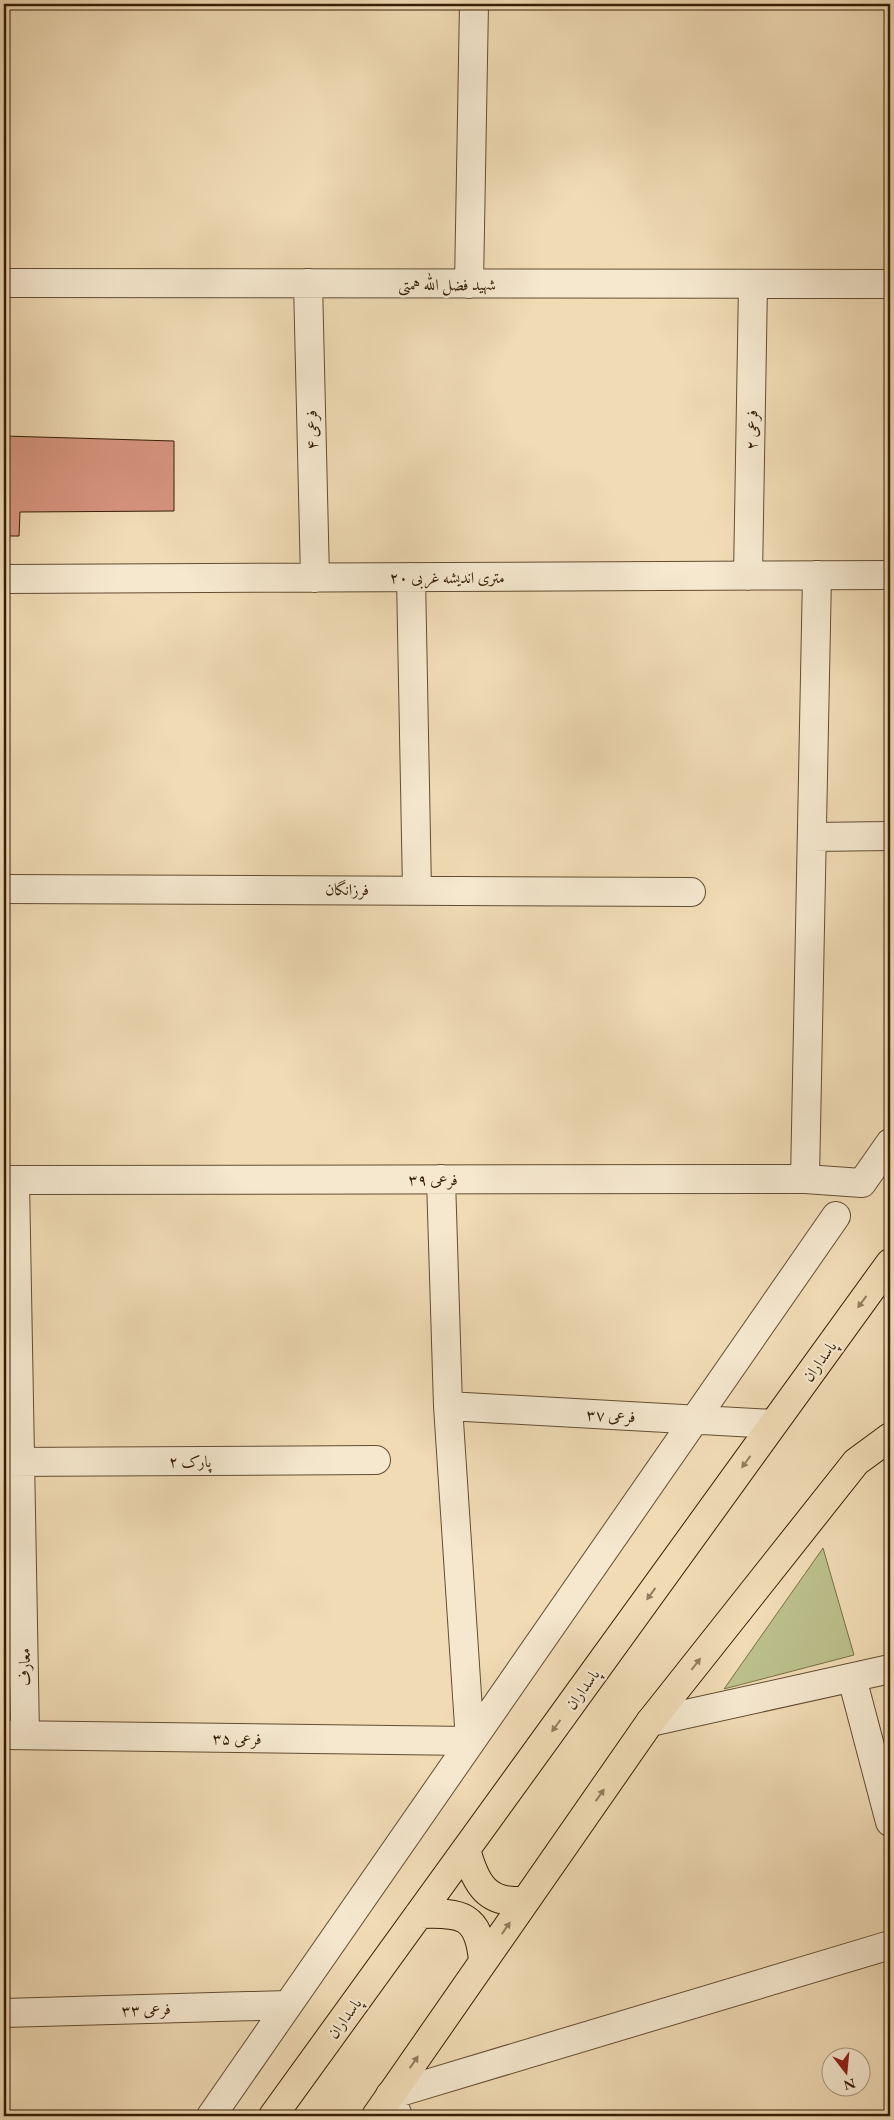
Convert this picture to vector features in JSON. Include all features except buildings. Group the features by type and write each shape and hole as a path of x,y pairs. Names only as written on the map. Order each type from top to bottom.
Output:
{"main road":[{"name":"پاسداران","path":"273,2116 890,1263"},
{"path":"388,2109 483,1961 650,1722 856,1462 890,1437"},
{"path":"466,1849 472,1872 485,1890 502,1900 514,1902 526,1900"},
{"path":"419,1914 456,1914 472,1922 482,1943 483,1961"}],"street":[{"path":"469,284 474,4"},
{"name":"شهید فضل الله همتی","path":"4,283 890,284"},
{"name":"فرعی ۴","path":"308,283 315,578"},
{"name":"فرعی ۲","path":"748,576 753,284"},
{"path":"806,1179 817,575"},
{"name":"۲۰ متری اندیشه غربی","path":"4,579 890,575"},
{"path":"411,577 417,890"},
{"path":"812,837 890,836"},
{"name":"فرزانگان","path":"4,889 691,892"},
{"name":"فرعی ۳۹","path":"10,1180 806,1179 862,1183 890,1143"},
{"path":"441,1179 448,1406 470,1741"},
{"name":"معارف","path":"10,1180 15,1735"},
{"path":"211,2116 836,1216"},
{"name":"فرعی ۳۷","path":"448,1406 773,1424"},
{"name":"پارک ۲","path":"12,1461 376,1460"},
{"path":"650,1722 890,1669"},
{"path":"852,1678 890,1822"},
{"name":"فرعی ۳۵","path":"15,1735 470,1741"},
{"path":"388,2109 890,1945"},
{"name":"فرعی ۳۳","path":"4,2012 288,2005"}],"green space":[{"path":"823,1548 854,1655 724,1689"}]}
